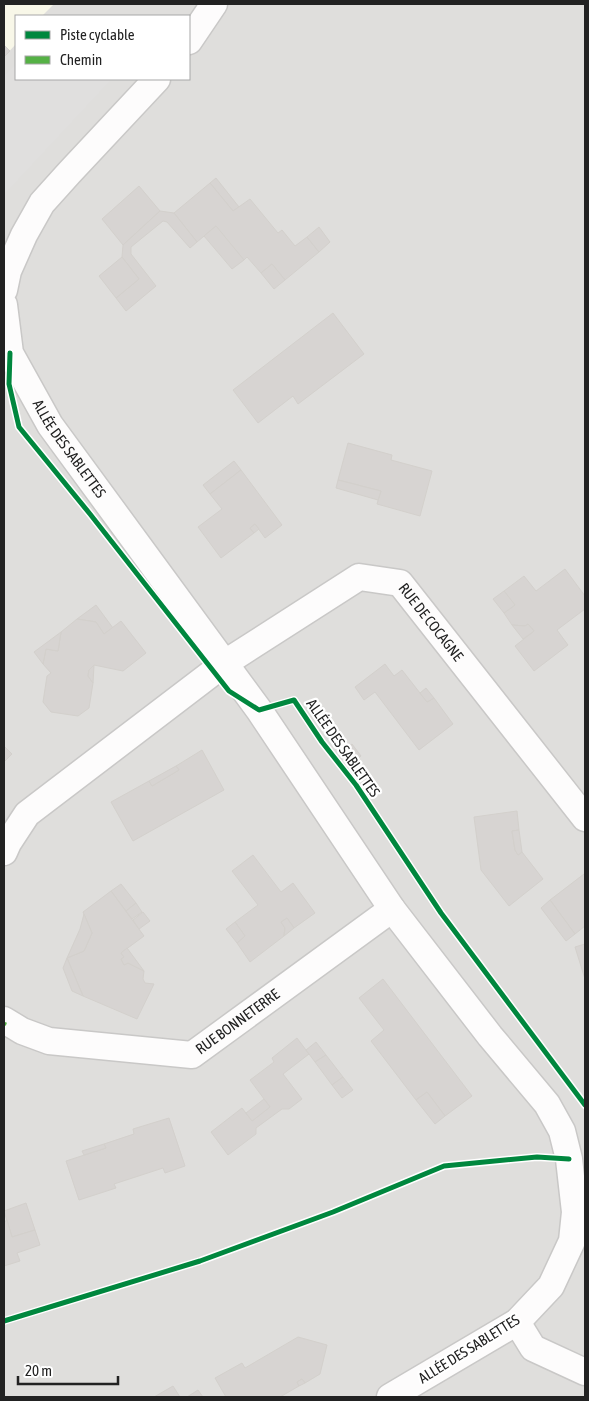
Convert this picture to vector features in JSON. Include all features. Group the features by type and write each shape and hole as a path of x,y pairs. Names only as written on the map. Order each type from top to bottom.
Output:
{"street":[{"path":"190,40 214,4"},
{"path":"4,290 8,271 42,203 156,80"},
{"name":"ALLÉE DES SABLETTES","path":"4,305 10,353 50,425 259,710 392,910 490,1036 548,1104 562,1131 580,1211 572,1241 551,1286 517,1322 390,1397"},
{"name":"RUE DE COCAGNE","path":"225,663 359,577 400,583 585,818"},
{"path":"4,852 27,814 225,663"},
{"name":"RUE BONNETERRE","path":"4,1020 22,1031 50,1042 192,1055 392,910"},
{"path":"517,1322 533,1348 585,1372"}],"shaded area":[{"path":"4,4 585,4 585,1397 4,1397"},
{"path":"4,4 54,4 43,15 15,15 15,45 4,57"},
{"path":"15,64 15,80 111,80 4,195 4,76"}],"building":[{"path":"4,45 10,51 4,57"},
{"path":"216,178 239,207 233,211 210,183"},
{"path":"210,183 233,211 250,199 278,233 282,230 295,246 307,237 319,252 285,280 272,264 261,273 247,257 244,260 216,226 197,242 174,213"},
{"path":"139,186 160,211 123,245 102,219"},
{"path":"160,211 174,213 197,242 190,248 167,222 163,221 131,247 131,254 156,286 126,311 116,298 139,279 122,257 123,245"},
{"path":"216,226 244,260 232,269 204,236"},
{"path":"319,227 330,242 319,252 307,237"},
{"path":"122,257 139,279 116,298 99,276"},
{"path":"272,264 285,280 274,289 261,273"},
{"path":"333,313 364,354 298,404 293,396 258,423 233,390"},
{"path":"348,443 392,455 391,460 432,471 420,516 377,504 381,491 338,480"},
{"path":"234,461 241,470 210,494 203,485"},
{"path":"241,470 282,525 265,538 255,524 250,528 254,533 221,558 198,527 222,509 210,494"},
{"path":"338,480 381,491 378,500 336,488"},
{"path":"255,524 259,529 254,533 250,528"},
{"path":"565,569 585,596 585,609 557,630 568,645 534,671 515,646 534,631 528,624 525,626 512,625 504,613 515,605 504,591 524,576 536,591"},
{"path":"504,591 515,605 504,613 493,599"},
{"path":"96,605 113,628 104,634 96,622 77,619"},
{"path":"77,619 96,622 104,634 121,621 146,653 123,671 94,665 89,670 88,676 93,683 89,708 78,716 51,712 43,702 47,676 51,673 43,664 46,649 58,651 61,632"},
{"path":"528,624 534,631 523,639 512,625 525,626"},
{"path":"61,632 58,651 46,649 43,664 34,652"},
{"path":"385,664 394,676 402,670 427,702 434,698 453,724 419,750 375,692 364,700 355,687"},
{"path":"94,665 93,683 88,676 89,670"},
{"path":"426,688 434,698 427,702 420,693"},
{"path":"352,744 361,756 352,763 343,751"},
{"path":"4,746 12,754 4,762"},
{"path":"202,750 224,790 133,841 111,802 149,781 152,786 179,770 176,766"},
{"path":"176,766 179,770 152,786 149,781"},
{"path":"517,811 519,830 512,831 515,850 518,855 522,852 543,879 509,906 481,870 474,817"},
{"path":"519,830 522,852 518,855 515,850 512,831"},
{"path":"253,855 281,892 293,883 315,913 294,928 287,918 281,922 285,928 284,936 250,962 237,943 245,936 235,922 258,905 232,871"},
{"path":"584,874 585,926 575,934 550,900"},
{"path":"121,884 136,903 126,911 111,891"},
{"path":"111,891 144,936 121,953 124,957 121,959 124,965 128,963 144,971 143,979 145,983 154,984 137,1019 83,996 67,958 84,951 92,933 83,912"},
{"path":"550,900 575,934 566,941 541,908"},
{"path":"136,903 142,912 132,919 126,911"},
{"path":"143,912 150,921 139,929 133,920"},
{"path":"84,914 92,933 84,951 67,958 80,929"},
{"path":"287,918 294,928 284,936 285,928 281,922"},
{"path":"235,922 245,936 237,943 226,929"},
{"path":"585,944 585,979 575,947"},
{"path":"127,948 144,971 128,963 124,965 121,959 124,957 121,953"},
{"path":"67,958 83,996 72,991 63,968"},
{"path":"383,979 472,1096 445,1116 427,1092 416,1100 371,1041 384,1030 359,998"},
{"path":"297,1038 309,1054 283,1074 302,1099 289,1109 282,1109 256,1128 256,1134 228,1155 211,1132 242,1108 252,1121 270,1107 250,1080 274,1062 272,1058"},
{"path":"316,1042 326,1055 315,1062 306,1050"},
{"path":"326,1055 343,1077 332,1085 315,1062"},
{"path":"343,1077 353,1090 342,1098 332,1085"},
{"path":"427,1092 445,1116 435,1124 416,1100"},
{"path":"264,1099 270,1107 252,1121 246,1113"},
{"path":"169,1118 185,1166 165,1173 163,1168 114,1184 116,1188 79,1200 66,1161 106,1148 104,1144 134,1134 133,1129"},
{"path":"104,1144 106,1148 84,1155 82,1151"},
{"path":"26,1203 35,1230 12,1237 4,1211"},
{"path":"7,1220 12,1237 35,1230 40,1245 17,1253 20,1261 4,1266 4,1222"},
{"path":"298,1337 327,1345 320,1374 305,1383 302,1379 297,1382 299,1386 280,1397 226,1397 215,1378 242,1363 245,1368"},
{"path":"302,1379 305,1383 299,1386 297,1382"},
{"path":"173,1386 180,1397 154,1397"},
{"path":"198,1390 203,1397 187,1397"}],"cycle path":[{"path":"10,353 9,384 19,427 229,691 259,710 294,700 322,742 356,785 441,913 585,1105"},
{"path":"4,1321 200,1261 333,1212 444,1166 537,1157 569,1159"}]}
